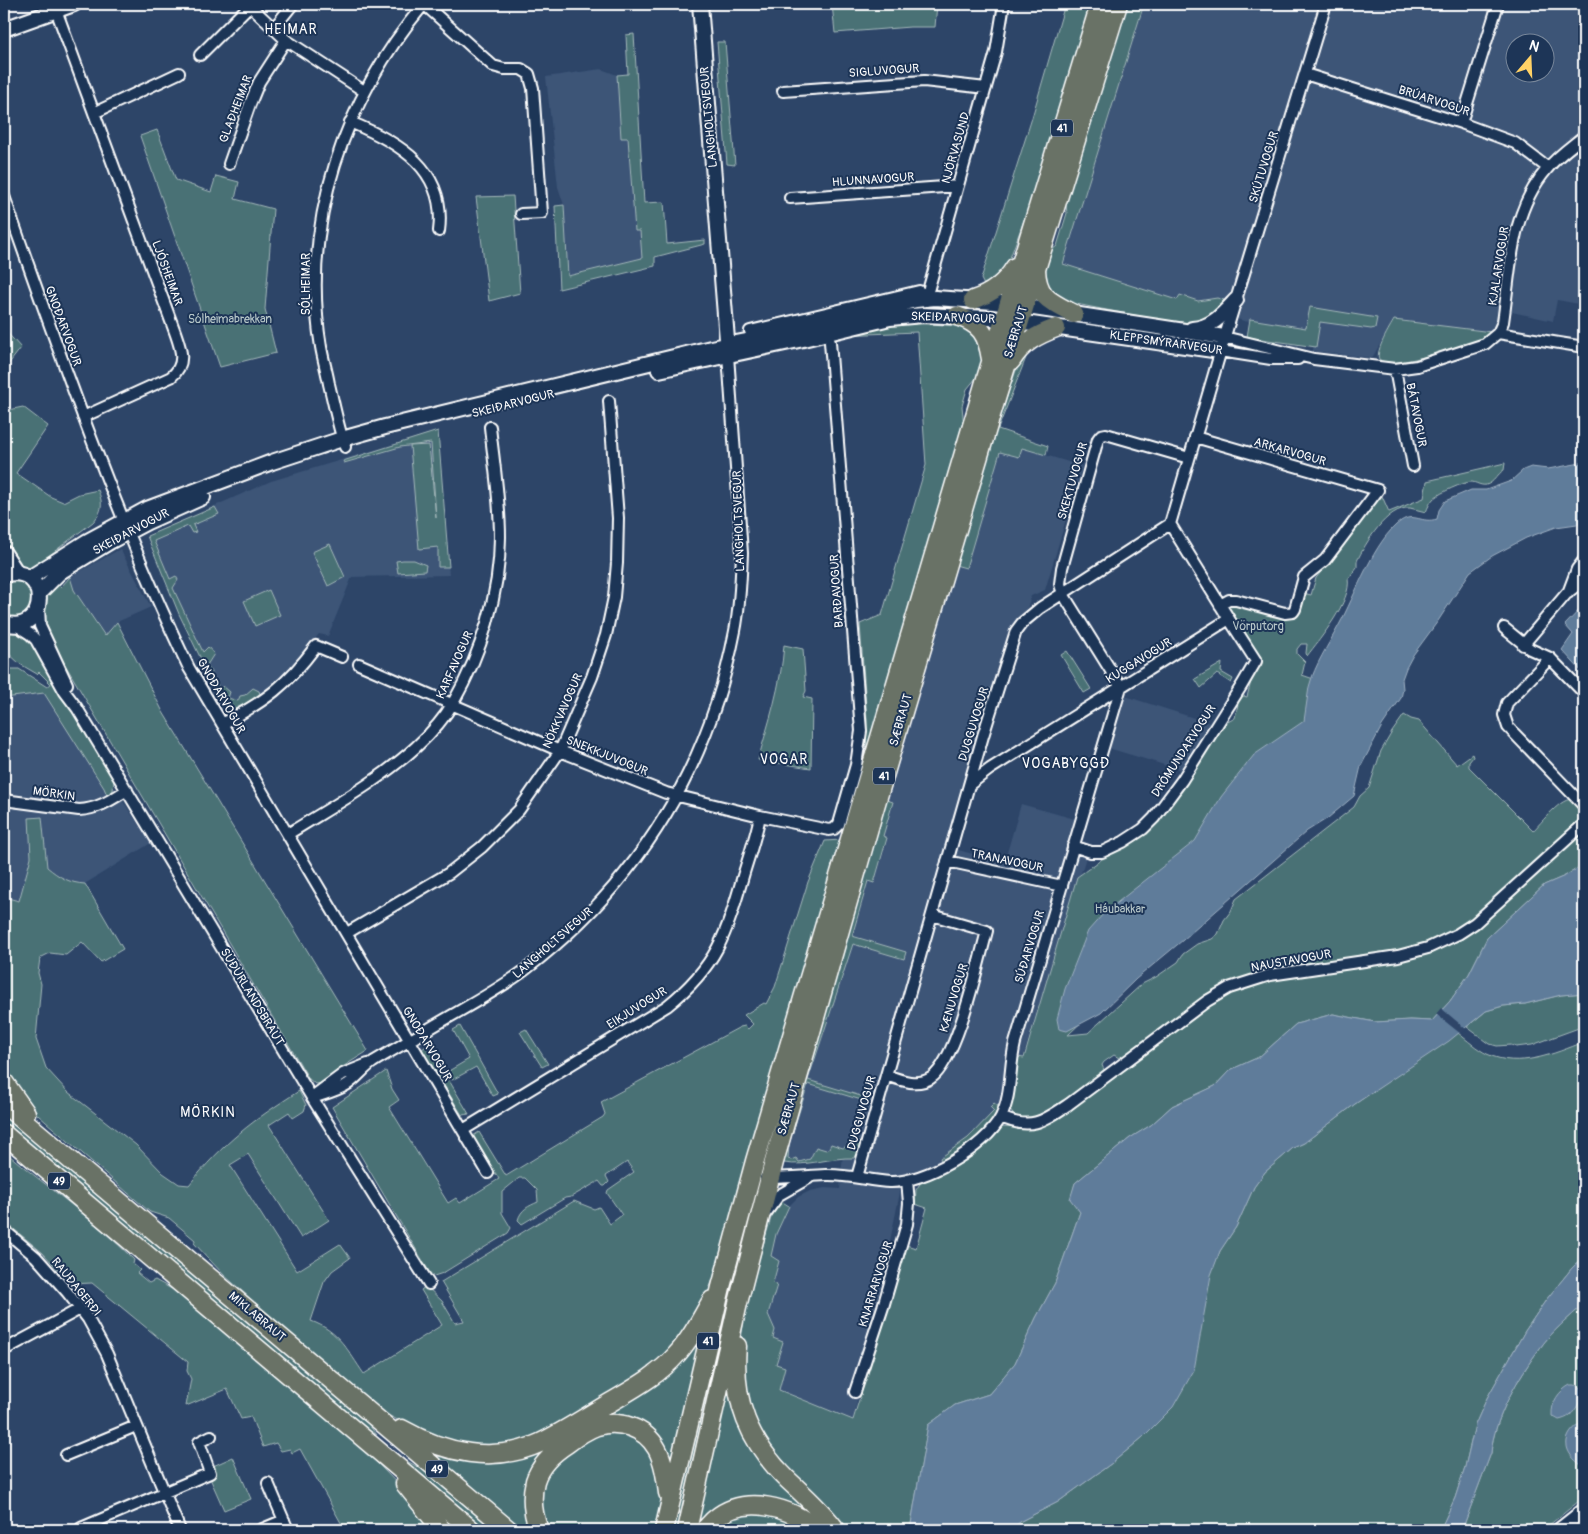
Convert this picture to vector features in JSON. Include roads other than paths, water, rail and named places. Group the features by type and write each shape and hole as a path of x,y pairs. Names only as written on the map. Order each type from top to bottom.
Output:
{"highway":[{"name":"SÆBRAUT","path":"687,1530 738,1303 770,1178 874,810 1003,374 1024,252 1100,4"},
{"name":"SÆBRAUT","path":"669,1504 720,1287 750,1178 991,360 1036,268 1118,4"},
{"path":"973,300 987,295 1000,286 1011,274 1024,252"},
{"path":"1036,268 1038,287 1049,302 1074,314"},
{"path":"957,316 971,322 984,335 988,342 991,360"},
{"path":"1003,374 1017,351 1024,344 1040,334 1056,328"},
{"path":"4,1082 44,1138"},
{"name":"MIKLABRAUT","path":"4,1104 510,1530"},
{"name":"MIKLABRAUT","path":"4,1134 472,1530"},
{"path":"365,1407 412,1435 434,1446 452,1451 502,1454 538,1444 641,1384 667,1364 691,1337 720,1287"},
{"path":"738,1303 739,1324 736,1348 736,1382 738,1399 748,1427 767,1457 836,1530"},
{"path":"540,1530 534,1512 533,1494 536,1480 542,1468 551,1456 580,1434 595,1427 609,1424 622,1424 636,1429 647,1436 656,1447 662,1458 669,1504"},
{"path":"385,1458 442,1530"},
{"name":"41","path":"664,1530 669,1504"},
{"path":"704,1530 716,1518 729,1511 743,1506 758,1505 793,1514 817,1530"}],"street":[{"path":"7,29 74,4"},
{"path":"273,29 294,4"},
{"name":"SÓLHEIMAR","path":"343,443 321,346 317,278 320,232 334,165 364,91 389,49 424,4 493,66 504,69 521,69 530,77 533,88 542,213 520,214"},
{"name":"LANGHOLTSVEGUR","path":"312,1098 343,1074 372,1064 516,976 582,921 627,869 660,824 677,796 700,748 720,691 735,630 741,583 742,553 728,350 700,4"},
{"name":"NJÖRVASUND","path":"926,298 996,52 1004,4"},
{"name":"SKÚTUVOGUR","path":"1224,337 1326,4"},
{"path":"1461,123 1498,4"},
{"path":"200,55 249,5 286,40 364,91"},
{"name":"LJÓSHEIMAR","path":"56,10 176,332 182,356 180,368 171,377 83,417"},
{"name":"GLAÐHEIMAR","path":"229,164 259,82 286,40"},
{"path":"94,112 179,72"},
{"name":"BRÚARVOGUR","path":"1305,74 1461,123 1515,143 1548,168"},
{"name":"SIGLUVOGUR","path":"783,91 924,81 986,88"},
{"path":"350,122 395,143 421,166 431,180 438,198 441,215 439,231"},
{"name":"KJALARVOGUR","path":"1498,333 1503,322 1520,216 1534,186 1548,168 1584,136"},
{"name":"HLUNNAVOGUR","path":"790,198 958,186"},
{"name":"GNOÐARVOGUR","path":"4,196 83,417 125,526 158,604 185,660 488,1173"},
{"name":"SKEIÐARVOGUR","path":"750,331 774,329 926,298 973,300 1014,313"},
{"path":"1174,329 1197,328 1212,324 1236,300"},
{"name":"SKEIÐARVOGUR","path":"17,575 86,542 125,526 385,427 728,350 890,318 923,315 957,316 1014,313"},
{"name":"KLEPPSMÝRARVEGUR","path":"1014,313 1074,314 1224,337 1314,358 1395,369 1417,366 1485,344 1498,333"},
{"name":"KLEPPSMÝRARVEGUR","path":"1014,313 1056,328 1271,358 1314,358"},
{"name":"SKEIÐARVOGUR","path":"728,350 774,329"},
{"path":"1498,333 1584,347"},
{"path":"1224,337 1170,524 1229,619"},
{"name":"BARÐAVOGUR","path":"829,830 834,829 839,824 856,765 861,731 830,342"},
{"name":"BÁTAVOGUR","path":"1395,369 1413,466"},
{"name":"NÖKKVAVOGUR","path":"347,933 449,873 482,847 518,810 560,751 592,676 606,635 614,597 618,518 609,401"},
{"name":"KARFAVOGUR","path":"288,834 364,787 387,770 416,746 452,705 479,646 490,612 496,579 500,538 490,427"},
{"name":"SKEKTUVOGUR","path":"1063,594 1060,584 1062,568 1098,439 1101,435 1106,434 1189,458"},
{"name":"ARKARVOGUR","path":"1195,437 1378,490 1325,560 1304,577 1293,612 1285,613 1236,600 1229,600 1220,604"},
{"name":"DUGGUVOGUR","path":"857,1178 969,785 1016,631 1022,623 1040,608 1170,524"},
{"name":"SKEIÐARVOGUR","path":"39,598 64,569 125,526"},
{"name":"SUÐURLANDSBRAUT","path":"4,553 17,575 35,585 39,598 40,626 77,708"},
{"path":"1567,594 1577,569 1584,560"},
{"path":"1523,645 1567,594 1584,580"},
{"path":"1063,594 1121,687"},
{"name":"SUÐURLANDSBRAUT","path":"7,624 24,623 31,618 39,598"},
{"name":"KUGGAVOGUR","path":"969,785 990,769 1229,619"},
{"name":"DRÓMUNDARVOGUR","path":"1073,846 1097,853 1122,842 1143,829 1154,818 1182,780 1241,688 1256,660 1229,619"},
{"name":"SUÐURLANDSBRAUT","path":"7,624 30,634 36,640 65,692 77,708 127,790 312,1098 429,1284"},
{"path":"1504,628 1523,645 1550,658 1584,693"},
{"path":"222,724 268,698 283,686 301,667 316,646 342,657"},
{"path":"1550,658 1508,703 1504,715 1508,727 1584,806"},
{"name":"SNEKKJUVOGUR","path":"359,664 560,751 666,793 760,816 829,830"},
{"name":"SÚÐARVOGUR","path":"750,1178 837,1175 890,1182 924,1176 953,1162 984,1137 1001,1117 1009,1089 1015,1043 1121,687"},
{"name":"MÖRKIN","path":"4,800 90,810 99,807 127,790"},
{"name":"EIKJUVOGUR","path":"463,1130 667,1006 686,991 711,961 730,923 760,816"},
{"name":"NAUSTAVOGUR","path":"1001,1117 1012,1122 1028,1124 1053,1115 1207,1001 1241,983 1270,975 1391,958 1413,953 1444,942 1475,923 1584,824"},
{"name":"TRANAVOGUR","path":"947,861 1062,886"},
{"name":"KÆNUVOGUR","path":"886,1075 906,1082 919,1082 930,1078 945,1060 962,1020 987,931 932,915"},
{"name":"SÚÐARVOGUR","path":"758,1227 768,1209 779,1195 812,1176"},
{"name":"KNARRARVOGUR","path":"855,1392 883,1307 907,1224 910,1203 907,1180"},
{"name":"RAUÐAGERÐI","path":"4,1230 36,1257 88,1319 107,1354 180,1530"},
{"path":"4,1350 80,1309"},
{"path":"66,1455 136,1426"},
{"path":"81,1528 210,1473 199,1442 211,1436"},
{"path":"260,1530 286,1525 268,1483"},
{"path":"1560,1530 1584,1511"}],"district":[{"name":"HEIMAR","path":"291,29"},
{"name":"VOGAR","path":"784,759"},
{"name":"VOGABYGGÐ","path":"1066,763"},
{"name":"MÖRKIN","path":"208,1112"}],"park label":[{"name":"Sólheimabrekkan","path":"230,319"},
{"name":"Vörputorg","path":"1258,626"},
{"name":"Háubakkar","path":"1120,909"}]}
